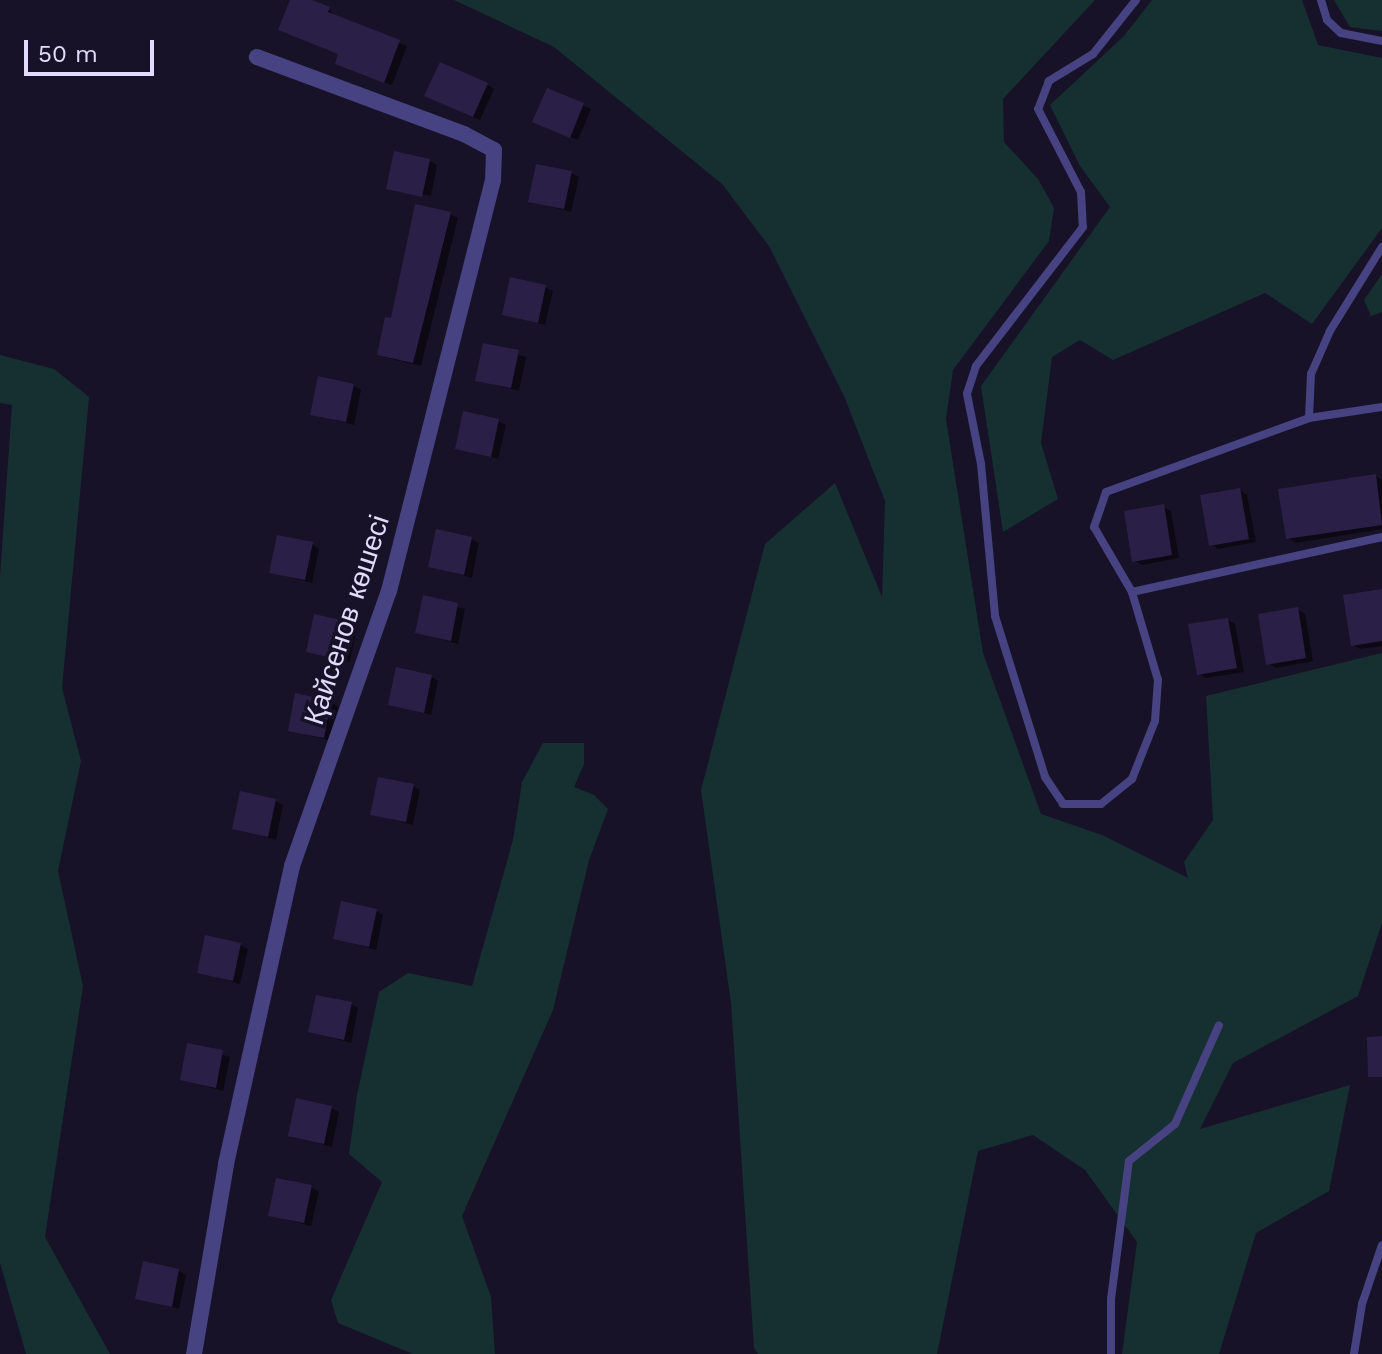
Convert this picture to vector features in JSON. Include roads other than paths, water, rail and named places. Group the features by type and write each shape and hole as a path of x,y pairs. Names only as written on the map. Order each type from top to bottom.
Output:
{"street":[{"name":"Қайсенов көшесі","path":"194,1354 226,1164 292,866 389,591 493,180 494,150 257,57"}],"lane":[{"path":"1136,0 1093,54 1049,81 1038,109 1081,192 1083,227 976,366 967,394 981,464 995,616 1045,777 1063,804 1101,804 1132,779 1155,721 1158,680 1132,592 1094,527 1106,492 1309,418 1382,407"},
{"path":"1321,0 1327,20 1341,33 1382,41"},
{"path":"1309,418 1311,374 1330,331 1382,247"},
{"path":"1132,592 1382,537"},
{"path":"1111,1354 1111,1299 1129,1161 1175,1124 1219,1025"},
{"path":"1354,1354 1362,1304 1382,1245"}]}
